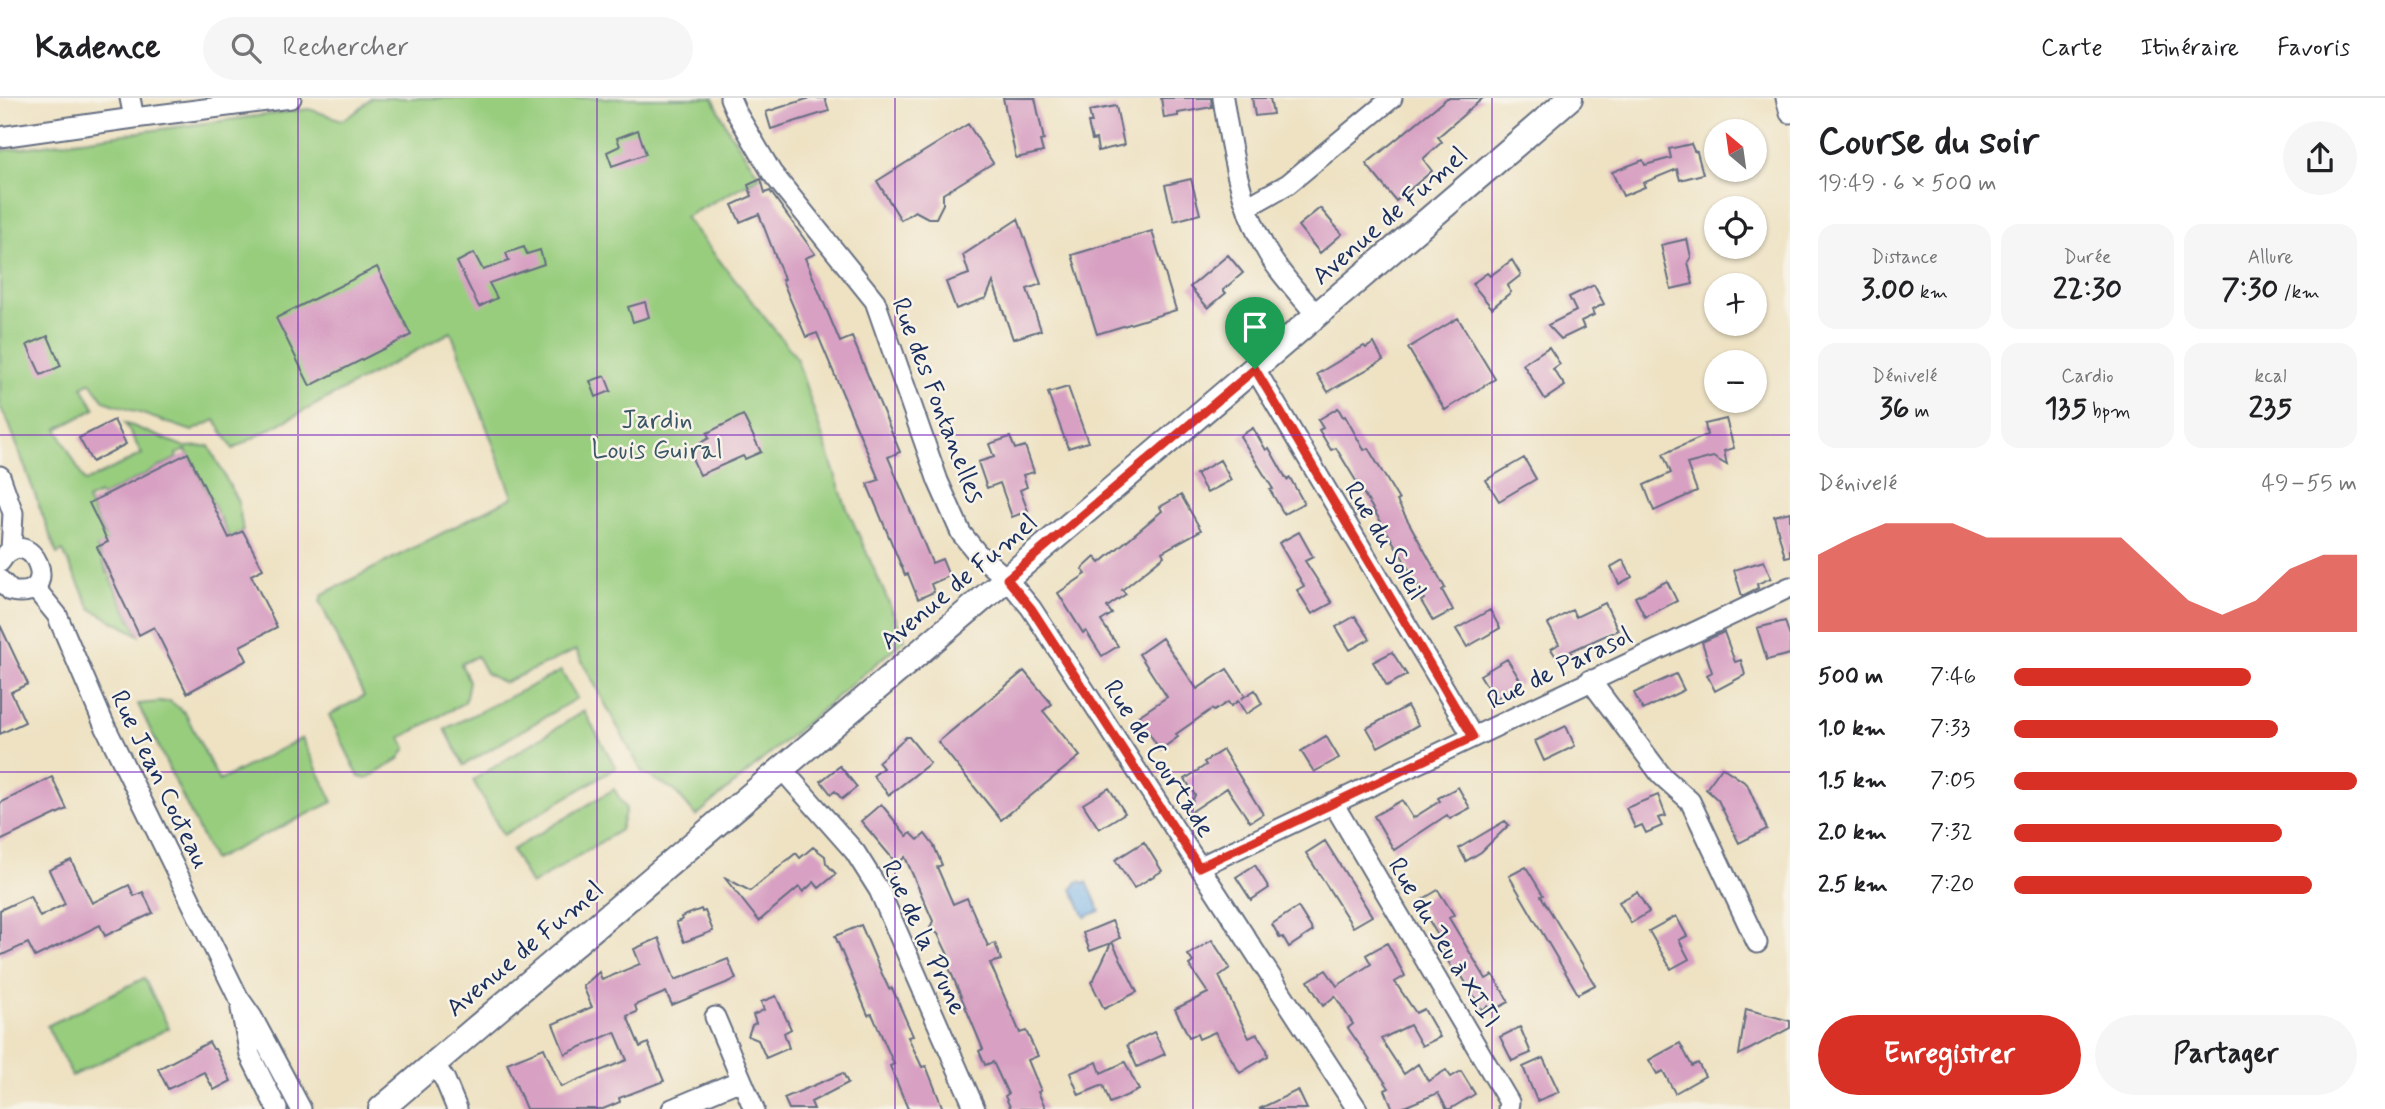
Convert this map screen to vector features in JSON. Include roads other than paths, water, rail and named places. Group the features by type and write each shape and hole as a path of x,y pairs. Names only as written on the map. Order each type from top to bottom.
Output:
{"main road":[{"name":"Avenue de Fumel","path":"382,1109 781,768 1255,369 1570,98"}],"street":[{"path":"130,98 134,118"},
{"path":"0,137 291,98"},
{"name":"Rue des Fontanelles","path":"730,98 772,173 874,301 938,481 961,533 977,553 1007,579"},
{"path":"1223,98 1247,207 1275,265 1317,316"},
{"path":"1247,207 1288,184 1392,98"},
{"path":"1786,98 1790,113"},
{"name":"Rue du Soleil","path":"1255,369 1473,737"},
{"path":"0,476 13,513 5,557"},
{"path":"0,580 11,591 26,592 32,589 40,577 41,570 36,558 24,550 5,557"},
{"name":"Rue de Courtade","path":"1007,579 1031,608 1357,1109"},
{"name":"Rue de Parasol","path":"1199,867 1790,587"},
{"name":"Rue Jean Cocteau","path":"32,589 39,593 57,615 103,722 238,997 252,1017 301,1109"},
{"path":"1590,680 1661,775 1690,801 1757,943"},
{"name":"Rue de la Prune","path":"781,768 855,852 879,890 975,1109"},
{"name":"Rue du Jeu à XIII","path":"1333,803 1509,1102 1508,1109"},
{"name":"Rue Jean Cocteau","path":"238,997 250,1055 277,1109"},
{"path":"715,1017 754,1109"},
{"path":"434,1064 445,1080 457,1109"},
{"path":"672,1109 741,1080"}],"water":[{"path":"1081,881 1084,884 1087,882 1100,911 1085,917 1072,889"}],"park label":[{"name":"Jardin Louis Guiral","path":"657,434"}]}
